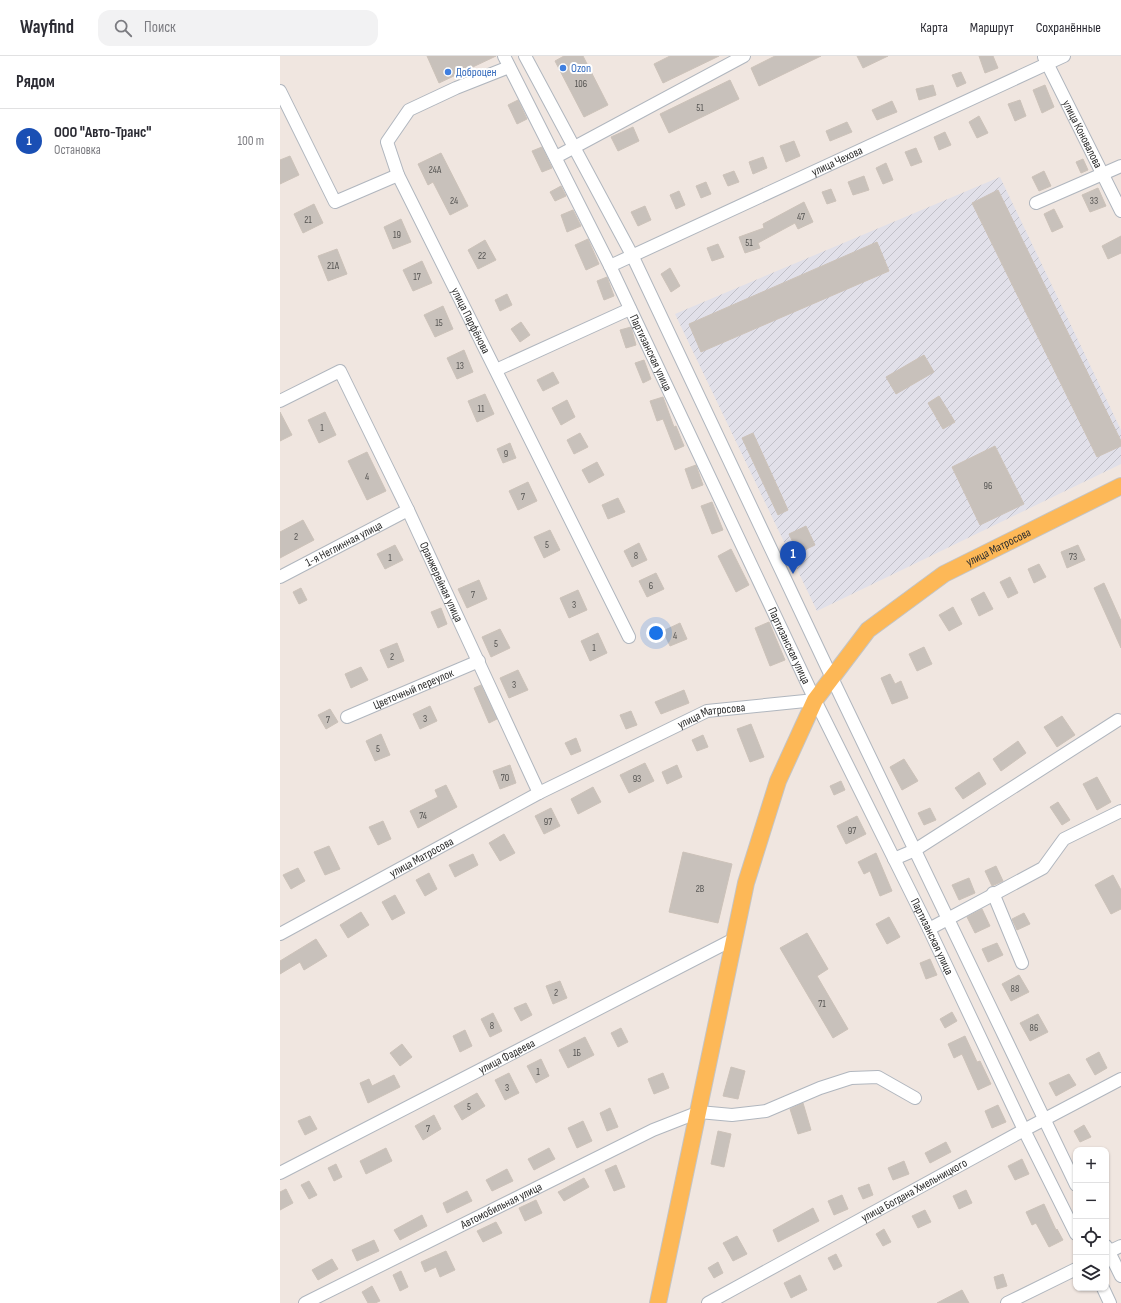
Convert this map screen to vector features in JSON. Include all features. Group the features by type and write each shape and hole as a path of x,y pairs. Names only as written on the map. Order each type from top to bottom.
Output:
{"main road":[{"name":"улица Матросова","path":"815,700 868,630 944,574 1121,486"},
{"path":"658,1303 746,883 778,781 815,700"}],"street":[{"name":"Партизанская улица","path":"525,56 632,255 832,678 1075,1183"},
{"path":"556,157 744,56"},
{"name":"улица Чехова","path":"610,266 1046,60 1064,56"},
{"name":"улица Коновалова","path":"1046,60 1121,211"},
{"name":"Партизанская улица","path":"507,61 610,266 815,700 929,929 1024,1130 1073,1228"},
{"name":"улица Парфёнова","path":"507,61 456,88 409,110 387,142 398,175 629,637"},
{"path":"280,91 335,202 398,175"},
{"path":"1036,203 1121,166"},
{"path":"496,370 630,309"},
{"name":"Оранжерейная улица","path":"280,401 340,371 408,510 539,793"},
{"name":"1-я Неглинная улица","path":"280,577 408,510"},
{"name":"Цветочный переулок","path":"347,717 479,661"},
{"name":"улица Матросова","path":"280,934 539,793 707,711 815,700"},
{"path":"894,859 915,850 1118,720"},
{"path":"929,929 1043,868 1064,839 1121,811"},
{"path":"994,893 1022,963"},
{"name":"улица Фадеева","path":"280,1173 734,939"},
{"path":"699,1112 732,1115 766,1111 820,1088 851,1078 878,1077 915,1098"},
{"name":"улица Богдана Хмельницкого","path":"708,1303 1044,1119 1121,1080"},
{"name":"Автомобильная улица","path":"304,1303 653,1130 699,1112"},
{"path":"1109,1249 1121,1246"},
{"path":"1109,1254 1121,1276"},
{"path":"1007,1303 1027,1299 1073,1271"},
{"path":"1104,1291 1110,1303"}],"shaded area":[{"path":"1000,177 1121,430 1121,464 817,611 675,314"}],"building":[{"name":"Доброцен","path":"427,56 496,56 439,83"},
{"path":"564,56 583,56 608,105 584,117 555,61"},
{"path":"670,56 719,56 663,83 654,64"},
{"path":"775,56 821,56 759,86 751,68"},
{"path":"857,56 888,56 863,68"},
{"path":"979,56 993,56 998,68 985,73"},
{"path":"961,72 966,83 957,87 952,75"},
{"path":"730,80 739,99 669,133 660,114"},
{"path":"933,85 936,95 919,100 916,89"},
{"path":"1045,85 1054,107 1042,113 1033,90"},
{"path":"518,100 527,119 517,124 508,105"},
{"path":"1020,100 1026,116 1015,121 1008,104"},
{"path":"892,101 897,112 877,120 872,110"},
{"path":"979,116 988,133 977,138 969,122"},
{"path":"847,122 852,132 830,141 826,131"},
{"path":"633,127 639,141 618,151 611,137"},
{"path":"945,132 951,145 939,150 934,137"},
{"path":"794,141 800,156 786,162 780,146"},
{"path":"542,147 552,168 542,172 532,151"},
{"path":"916,148 922,162 911,166 905,152"},
{"path":"441,153 468,206 450,215 433,182 428,185 418,164"},
{"path":"290,156 299,175 280,184 280,160"},
{"path":"763,157 767,168 753,174 749,162"},
{"path":"1083,159 1088,170 1081,173 1076,162"},
{"path":"886,163 893,180 883,184 876,168"},
{"path":"734,171 739,182 728,186 723,175"},
{"path":"1044,171 1051,186 1039,191 1032,177"},
{"path":"864,176 869,190 853,195 848,182"},
{"path":"706,182 711,194 701,198 696,186"},
{"path":"561,186 566,196 555,201 550,192"},
{"path":"1098,188 1106,206 1090,212 1082,195"},
{"path":"831,189 836,201 827,204 822,192"},
{"path":"998,190 1121,441 1121,446 1097,457 972,203"},
{"path":"679,191 685,205 676,209 670,195"},
{"path":"804,202 813,222 798,229 795,223 758,243 760,248 745,253 739,237 764,228 763,224"},
{"path":"314,204 323,223 303,233 294,214"},
{"path":"645,206 651,220 638,226 631,212"},
{"path":"1054,209 1063,227 1052,232 1044,214"},
{"path":"573,210 581,226 567,232 561,215"},
{"path":"401,219 411,242 393,249 384,227"},
{"path":"1121,236 1121,253 1108,259 1102,246"},
{"path":"588,239 599,264 586,270 575,245"},
{"path":"485,240 496,260 478,269 468,250"},
{"path":"877,242 889,271 701,352 689,324"},
{"path":"718,244 724,257 712,261 707,248"},
{"path":"337,249 347,274 328,281 318,256"},
{"path":"422,261 432,283 413,291 403,270"},
{"path":"670,268 680,286 671,292 661,274"},
{"path":"607,277 614,296 604,300 597,281"},
{"path":"507,294 512,305 500,311 495,300"},
{"path":"443,306 453,329 435,337 424,315"},
{"path":"521,322 530,335 520,342 511,329"},
{"path":"631,327 636,345 626,348 620,330"},
{"path":"464,350 473,372 457,379 447,358"},
{"path":"924,355 934,372 896,394 886,377"},
{"path":"644,360 651,379 643,383 635,363"},
{"path":"553,372 559,383 543,391 537,380"},
{"path":"485,394 494,414 477,422 468,401"},
{"path":"939,396 955,422 943,429 928,403"},
{"path":"663,397 674,427 676,426 684,446 675,450 663,419 657,421 650,401"},
{"path":"567,400 575,417 561,425 552,408"},
{"path":"280,412 292,435 280,441"},
{"path":"325,412 336,435 319,443 308,420"},
{"path":"580,433 588,447 574,454 567,440"},
{"path":"753,433 788,510 778,515 742,438"},
{"path":"510,443 516,458 503,463 497,449"},
{"path":"995,446 1024,504 980,525 952,467"},
{"path":"367,452 386,491 367,500 348,461"},
{"path":"597,462 604,475 589,483 582,470"},
{"path":"696,465 703,485 692,489 685,469"},
{"path":"528,482 537,501 518,510 509,491"},
{"path":"618,498 625,512 608,519 602,505"},
{"path":"712,502 723,530 712,534 701,506"},
{"path":"303,520 314,540 280,558 280,532"},
{"path":"806,526 815,545 798,553 789,534"},
{"path":"550,530 560,550 544,558 534,537"},
{"path":"639,543 647,560 632,567 624,551"},
{"path":"395,545 403,560 385,569 377,554"},
{"path":"1078,545 1085,560 1067,568 1061,552"},
{"path":"731,549 749,585 736,592 718,556"},
{"path":"1039,564 1046,577 1034,583 1028,569"},
{"path":"656,573 664,589 647,597 639,581"},
{"path":"1010,577 1018,593 1008,598 1000,582"},
{"path":"479,580 487,599 467,608 458,589"},
{"path":"1104,583 1121,621 1121,648 1094,588"},
{"path":"301,588 307,600 299,604 293,592"},
{"path":"578,590 587,610 569,618 560,598"},
{"path":"984,592 993,609 979,616 971,599"},
{"path":"953,607 962,624 949,631 939,615"},
{"path":"441,608 447,624 438,628 431,612"},
{"path":"769,622 785,660 770,666 755,628"},
{"path":"680,623 687,639 670,646 663,631"},
{"path":"500,629 510,648 491,657 482,637"},
{"path":"598,633 607,653 590,661 581,641"},
{"path":"397,643 404,661 388,668 380,650"},
{"path":"924,647 932,664 917,671 909,654"},
{"path":"361,667 368,680 351,688 345,674"},
{"path":"518,670 528,690 509,698 500,678"},
{"path":"890,674 895,684 901,681 908,698 892,704 881,678"},
{"path":"481,685 497,719 489,723 474,688"},
{"path":"684,690 689,703 661,714 655,702"},
{"path":"430,706 437,721 420,729 413,714"},
{"path":"330,709 338,722 326,729 318,715"},
{"path":"631,711 637,725 626,729 620,715"},
{"path":"1062,716 1075,735 1057,747 1044,727"},
{"path":"751,724 764,757 750,762 737,729"},
{"path":"381,734 390,755 375,761 366,741"},
{"path":"703,735 708,747 697,751 692,740"},
{"path":"576,738 581,751 571,755 565,743"},
{"path":"1018,741 1026,753 1001,771 993,759"},
{"path":"904,759 918,781 902,790 890,767"},
{"path":"645,763 654,781 629,793 620,775"},
{"path":"510,765 516,783 500,789 493,771"},
{"path":"677,765 682,777 667,784 662,772"},
{"path":"979,772 986,784 963,799 955,788"},
{"path":"1097,777 1111,802 1097,810 1083,784"},
{"path":"841,781 845,790 834,795 830,786"},
{"path":"446,785 457,807 418,828 410,811 438,797 435,790"},
{"path":"593,787 601,802 578,814 571,799"},
{"path":"1058,802 1070,820 1062,825 1050,807"},
{"path":"551,808 560,826 544,834 535,816"},
{"path":"930,808 936,820 924,825 918,813"},
{"path":"857,816 866,834 846,844 837,826"},
{"path":"383,821 391,839 378,845 369,827"},
{"path":"504,834 515,853 500,861 489,843"},
{"path":"329,846 340,869 325,875 314,852"},
{"path":"683,852 732,864 718,923 669,912"},
{"path":"876,853 892,891 880,896 870,871 864,874 858,862"},
{"path":"473,854 478,865 455,877 449,865"},
{"path":"996,866 1003,881 992,886 985,871"},
{"path":"298,868 305,881 291,889 283,875"},
{"path":"429,873 437,889 425,896 416,880"},
{"path":"1113,875 1121,890 1121,909 1111,914 1095,885"},
{"path":"969,878 975,893 959,900 952,885"},
{"path":"395,895 405,913 392,920 382,902"},
{"path":"982,909 990,926 975,933 967,917"},
{"path":"361,912 369,925 348,938 340,925"},
{"path":"1024,913 1030,924 1017,930 1012,919"},
{"path":"889,917 900,937 887,944 876,924"},
{"path":"807,933 828,969 817,976 848,1029 833,1038 780,948"},
{"path":"316,939 327,956 304,970 300,962 280,974 280,961"},
{"path":"997,943 1003,955 988,962 982,949"},
{"path":"930,959 937,975 926,979 920,963"},
{"path":"1019,975 1029,992 1011,1001 1002,984"},
{"path":"560,981 567,998 553,1004 546,986"},
{"path":"526,1003 532,1015 521,1021 514,1008"},
{"path":"952,1012 957,1021 945,1028 940,1019"},
{"path":"493,1013 502,1031 490,1037 481,1019"},
{"path":"1038,1014 1048,1032 1030,1041 1020,1023"},
{"path":"621,1028 628,1042 618,1047 611,1033"},
{"path":"465,1030 472,1046 460,1052 453,1036"},
{"path":"965,1036 977,1062 980,1061 991,1084 978,1090 962,1054 954,1058 948,1044"},
{"path":"585,1037 594,1055 568,1068 559,1050"},
{"path":"402,1044 412,1057 400,1066 390,1053"},
{"path":"1099,1052 1107,1068 1095,1075 1086,1059"},
{"path":"541,1059 549,1076 536,1083 527,1066"},
{"path":"731,1067 745,1071 738,1099 723,1096"},
{"path":"509,1073 519,1093 505,1100 495,1080"},
{"path":"663,1073 669,1088 654,1094 648,1079"},
{"path":"1069,1074 1076,1085 1056,1096 1049,1083"},
{"path":"394,1075 400,1087 368,1103 360,1083 369,1079 372,1086"},
{"path":"477,1093 485,1106 462,1120 454,1106"},
{"path":"803,1103 811,1130 798,1134 790,1109"},
{"path":"998,1105 1006,1122 992,1128 985,1111"},
{"path":"610,1108 618,1127 607,1131 600,1113"},
{"path":"434,1115 441,1129 423,1140 415,1126"},
{"path":"310,1116 317,1129 305,1135 298,1121"},
{"path":"583,1121 592,1141 577,1148 568,1128"},
{"path":"1084,1125 1091,1137 1080,1142 1074,1131"},
{"path":"718,1131 731,1134 724,1167 711,1164"},
{"path":"946,1142 951,1152 930,1163 925,1153"},
{"path":"386,1148 392,1161 366,1174 360,1161"},
{"path":"549,1148 555,1159 534,1170 528,1159"},
{"path":"1022,1159 1029,1174 1015,1180 1008,1166"},
{"path":"904,1161 909,1174 893,1180 888,1168"},
{"path":"336,1164 342,1177 334,1181 328,1168"},
{"path":"616,1165 625,1187 614,1191 605,1170"},
{"path":"507,1169 513,1181 492,1191 486,1180"},
{"path":"584,1178 589,1187 564,1201 558,1192"},
{"path":"309,1181 317,1195 309,1199 301,1185"},
{"path":"869,1184 873,1195 863,1199 858,1188"},
{"path":"286,1189 293,1203 280,1210 280,1192"},
{"path":"966,1190 972,1203 959,1209 953,1196"},
{"path":"467,1191 472,1201 447,1213 443,1203"},
{"path":"842,1195 848,1209 834,1215 828,1201"},
{"path":"536,1200 542,1213 525,1221 519,1208"},
{"path":"1044,1204 1056,1230 1057,1229 1063,1240 1049,1247 1036,1223 1032,1225 1026,1212"},
{"path":"813,1208 819,1221 778,1242 773,1230"},
{"path":"925,1210 931,1222 918,1228 912,1216"},
{"path":"422,1215 427,1226 400,1240 394,1230"},
{"path":"496,1222 502,1233 483,1242 477,1231"},
{"path":"884,1229 891,1242 883,1246 876,1234"},
{"path":"737,1236 747,1254 733,1261 723,1243"},
{"path":"374,1240 379,1251 357,1261 352,1250"},
{"path":"446,1251 455,1270 440,1277 436,1267 425,1272 421,1262"},
{"path":"836,1254 842,1266 834,1270 828,1258"},
{"path":"332,1259 338,1269 318,1280 312,1270"},
{"path":"718,1262 723,1273 714,1278 708,1268"},
{"path":"401,1271 408,1287 400,1291 393,1275"},
{"path":"1003,1274 1007,1286 997,1289 994,1277"},
{"path":"800,1275 807,1290 791,1298 784,1283"},
{"path":"372,1286 380,1301 368,1303 362,1292"},
{"path":"962,1290 969,1303 937,1303"}],"place":[{"name":"Ozon","path":"563,68"},
{"name":"Доброцен","path":"448,72"},
{"name":"ООО \"Авто-Транс\"","path":"793,574"}]}
